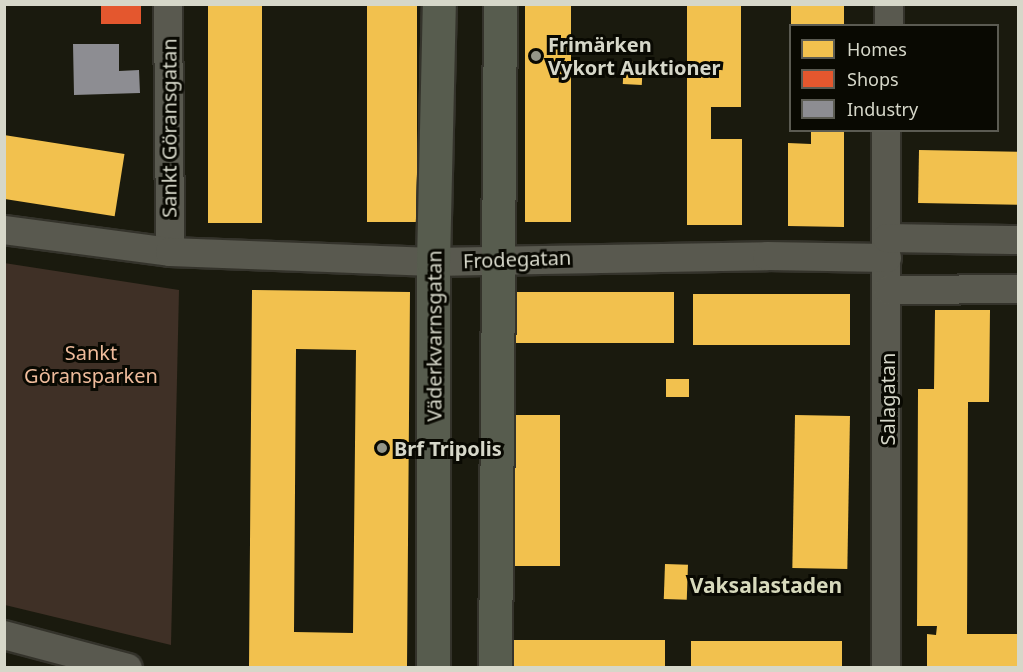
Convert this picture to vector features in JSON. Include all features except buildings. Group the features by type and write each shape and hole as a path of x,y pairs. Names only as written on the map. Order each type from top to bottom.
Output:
{"main road":[{"name":"Väderkvarnsgatan","path":"434,668 433,262 438,4"},
{"path":"495,668 500,4"}],"street":[{"name":"Sankt Göransgatan","path":"168,4 170,252"},
{"path":"889,4 889,24"},
{"name":"Salagatan","path":"886,132 888,290 886,668"},
{"name":"Frodegatan","path":"4,230 170,252 433,262 497,258 887,248 1018,240"},
{"path":"888,290 1018,289"},
{"path":"4,635 128,668"}],"green space":[{"name":"Sankt Göransparken","path":"4,263 179,290 171,645 5,605"}],"place":[{"name":"Frimärken Vykort Auktioner","path":"536,56"},
{"name":"Brf Tripolis","path":"382,448"}],"district":[{"name":"Vaksalastaden","path":"766,585"}]}
